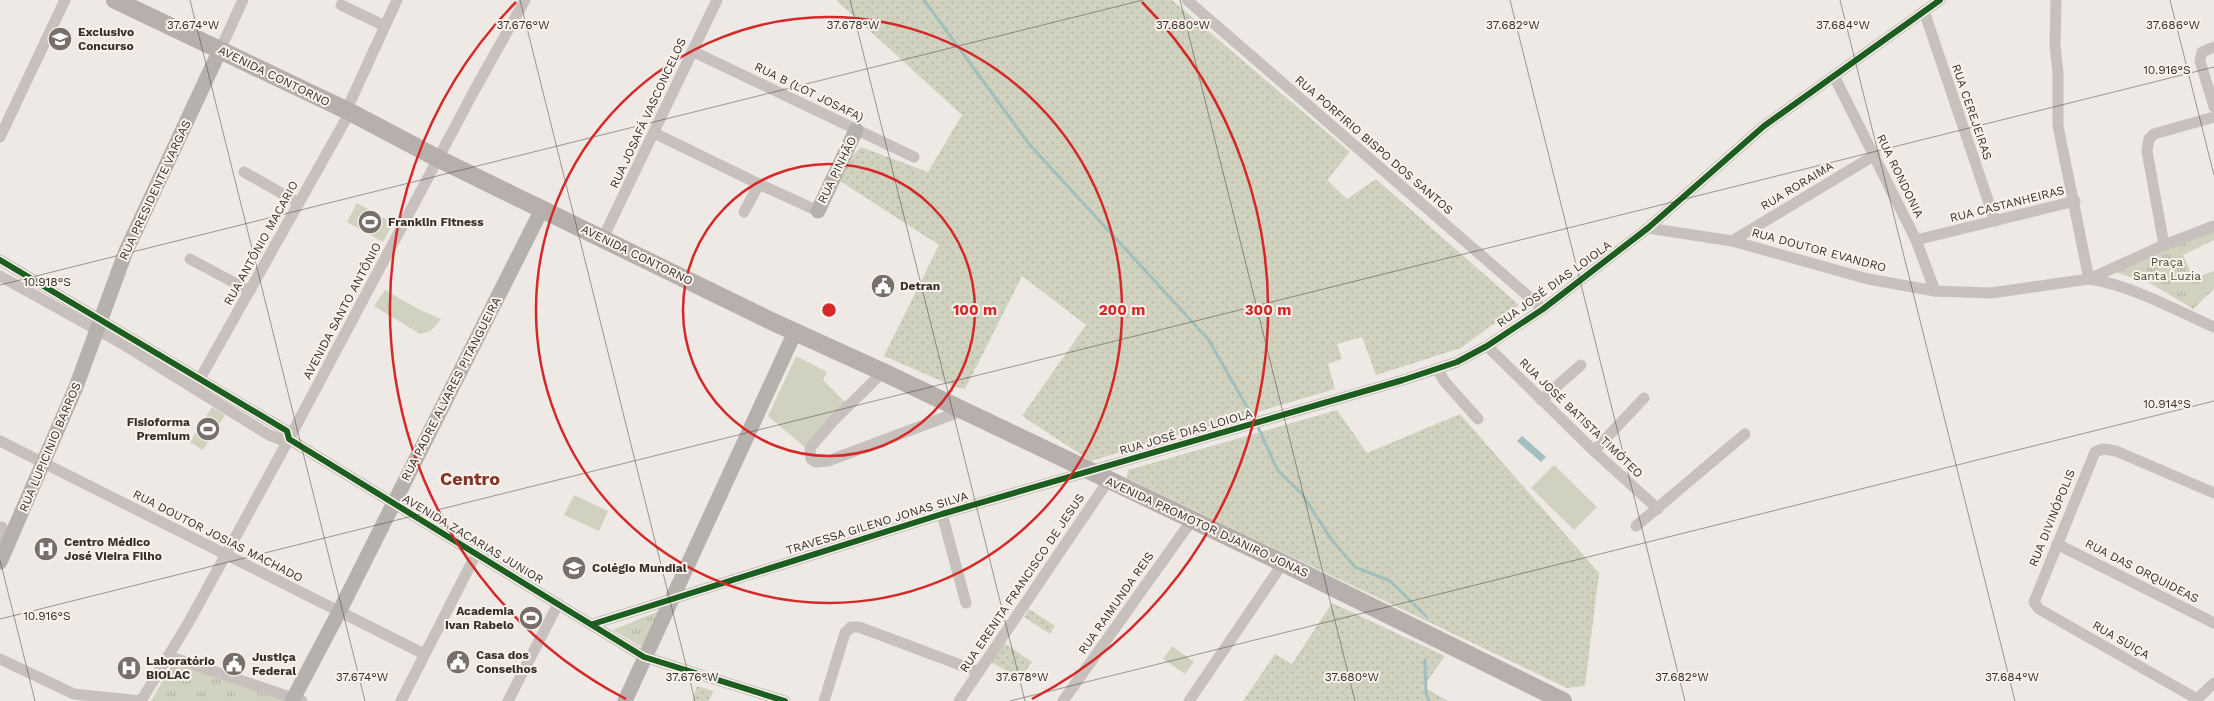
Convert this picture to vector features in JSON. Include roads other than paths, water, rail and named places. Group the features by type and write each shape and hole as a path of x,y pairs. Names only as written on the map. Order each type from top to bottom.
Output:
{"main road":[{"name":"AVENIDA CONTORNO","path":"121,2 348,112 542,210 795,332"},
{"name":"RUA PRESIDENTE VARGAS","path":"99,325 126,251 220,50"},
{"name":"RUA PINHÃO","path":"818,211 856,130"},
{"name":"RUA PADRE ALVARES PITANGUEIRA","path":"296,700 542,210"},
{"name":"RUA LUPICINIO BARROS","path":"0,562 5,529 42,461 76,387 99,325"},
{"name":"AVENIDA PROMOTOR DJANIRO JONAS","path":"795,332 964,410 1108,481 1283,563 1562,701"},
{"path":"625,701 795,332"}],"street":[{"path":"0,137 65,0"},
{"path":"220,50 243,0"},
{"name":"RUA ANTÔNIO MACARIO","path":"198,383 348,112 397,0"},
{"name":"AVENIDA SANTO ANTÔNIO","path":"141,701 190,620 440,159 474,91 525,0"},
{"name":"RUA JOSAFÁ VASCONCELOS","path":"603,238 717,0"},
{"name":"RUA PORFIRIO BISPO DOS SANTOS","path":"1187,0 1411,197 1543,309"},
{"name":"RUA JOSÉ DIAS LOIOLA","path":"1088,471 1438,369 1457,362 1487,346 1543,309 1648,228 1764,126 1940,0"},
{"path":"2056,0 2055,45 2058,73 2058,126 2075,201 2089,278 2164,245 2214,226"},
{"path":"341,4 385,26"},
{"name":"RUA CEREJEIRAS","path":"1924,11 1995,221"},
{"path":"2214,47 2202,52 2200,61 2214,107"},
{"name":"RUA B (LOT JOSAFA)","path":"692,51 914,158"},
{"name":"RUA RONDONIA","path":"1834,76 1916,240 1935,291"},
{"path":"2164,245 2147,147 2148,139 2154,134 2214,116"},
{"path":"654,133 818,211"},
{"name":"RUA RORAIMA","path":"1732,241 1875,155"},
{"path":"244,172 299,203"},
{"path":"744,212 759,184"},
{"name":"RUA CASTANHEIRAS","path":"1916,240 2075,201"},
{"name":"RUA DOUTOR EVANDRO","path":"1648,228 1732,241 1868,279 1935,291 1991,293 2089,278 2141,293 2214,327"},
{"path":"190,259 250,291"},
{"name":"AVENIDA ZACARIAS JUNIOR","path":"0,260 99,325 198,383 269,435 282,440 289,439 593,624 644,658 747,696 785,701"},
{"name":"AVENIDA ZACARIAS JUNIOR","path":"0,276 99,325"},
{"name":"RUA JOSÉ BATISTA TIMÓTEO","path":"1487,346 1594,451 1658,509"},
{"path":"1541,400 1581,365"},
{"path":"1438,369 1445,382 1478,419"},
{"path":"883,372 834,420 810,448 809,456 811,459 816,462 828,461 964,410"},
{"path":"1594,451 1644,398"},
{"path":"1636,526 1745,434"},
{"name":"RUA DOUTOR JOSIAS MACHADO","path":"0,441 424,654"},
{"name":"RUA DIVINÓPOLIS","path":"2034,602 2095,452 2102,449 2116,451 2214,492"},
{"name":"TRAVESSA GILENO JONAS SILVA","path":"593,624 942,514 1088,471"},
{"name":"RUA ERENITA FRANCISCO DE JESUS","path":"959,701 1108,481"},
{"path":"942,514 966,603"},
{"name":"RUA RAIMUNDA REIS","path":"1063,701 1192,520"},
{"path":"0,545 5,529"},
{"name":"RUA DAS ORQUIDEAS","path":"2057,544 2214,624"},
{"path":"401,701 476,554"},
{"path":"1189,701 1283,563"},
{"name":"RUA SUIÇA","path":"2034,602 2039,609 2196,700"},
{"path":"508,701 558,604"},
{"path":"824,701 845,633 851,626 979,672"},
{"path":"168,656 296,700"},
{"path":"0,659 74,694 141,701"},
{"path":"2196,700 2213,686"}],"water":[{"path":"1522,436 1546,457 1541,462 1517,441"}],"waterway":[{"path":"924,0 1029,144 1208,339 1254,419"},
{"path":"1257,425 1278,471 1302,494 1331,539 1355,567 1390,581 1426,616"},
{"path":"1425,660 1426,693 1429,701"}],"place":[{"name":"Exclusivo Concurso","path":"60,39"},
{"name":"Franklin Fitness","path":"370,222"},
{"name":"Detran","path":"883,286"},
{"name":"Fisioforma Premium","path":"208,429"},
{"name":"Centro Médico José Vieira Filho","path":"46,549"},
{"name":"Colégio Mundial","path":"574,568"},
{"name":"Academia Ivan Rabelo","path":"531,618"},
{"name":"Casa dos Conselhos","path":"458,662"},
{"name":"Justiça Federal","path":"234,664"},
{"name":"Laboratório BIOLAC","path":"129,668"}],"district":[{"name":"Centro","path":"470,479"}],"park label":[{"name":"Praça Santa Luzia","path":"2167,269"}]}
